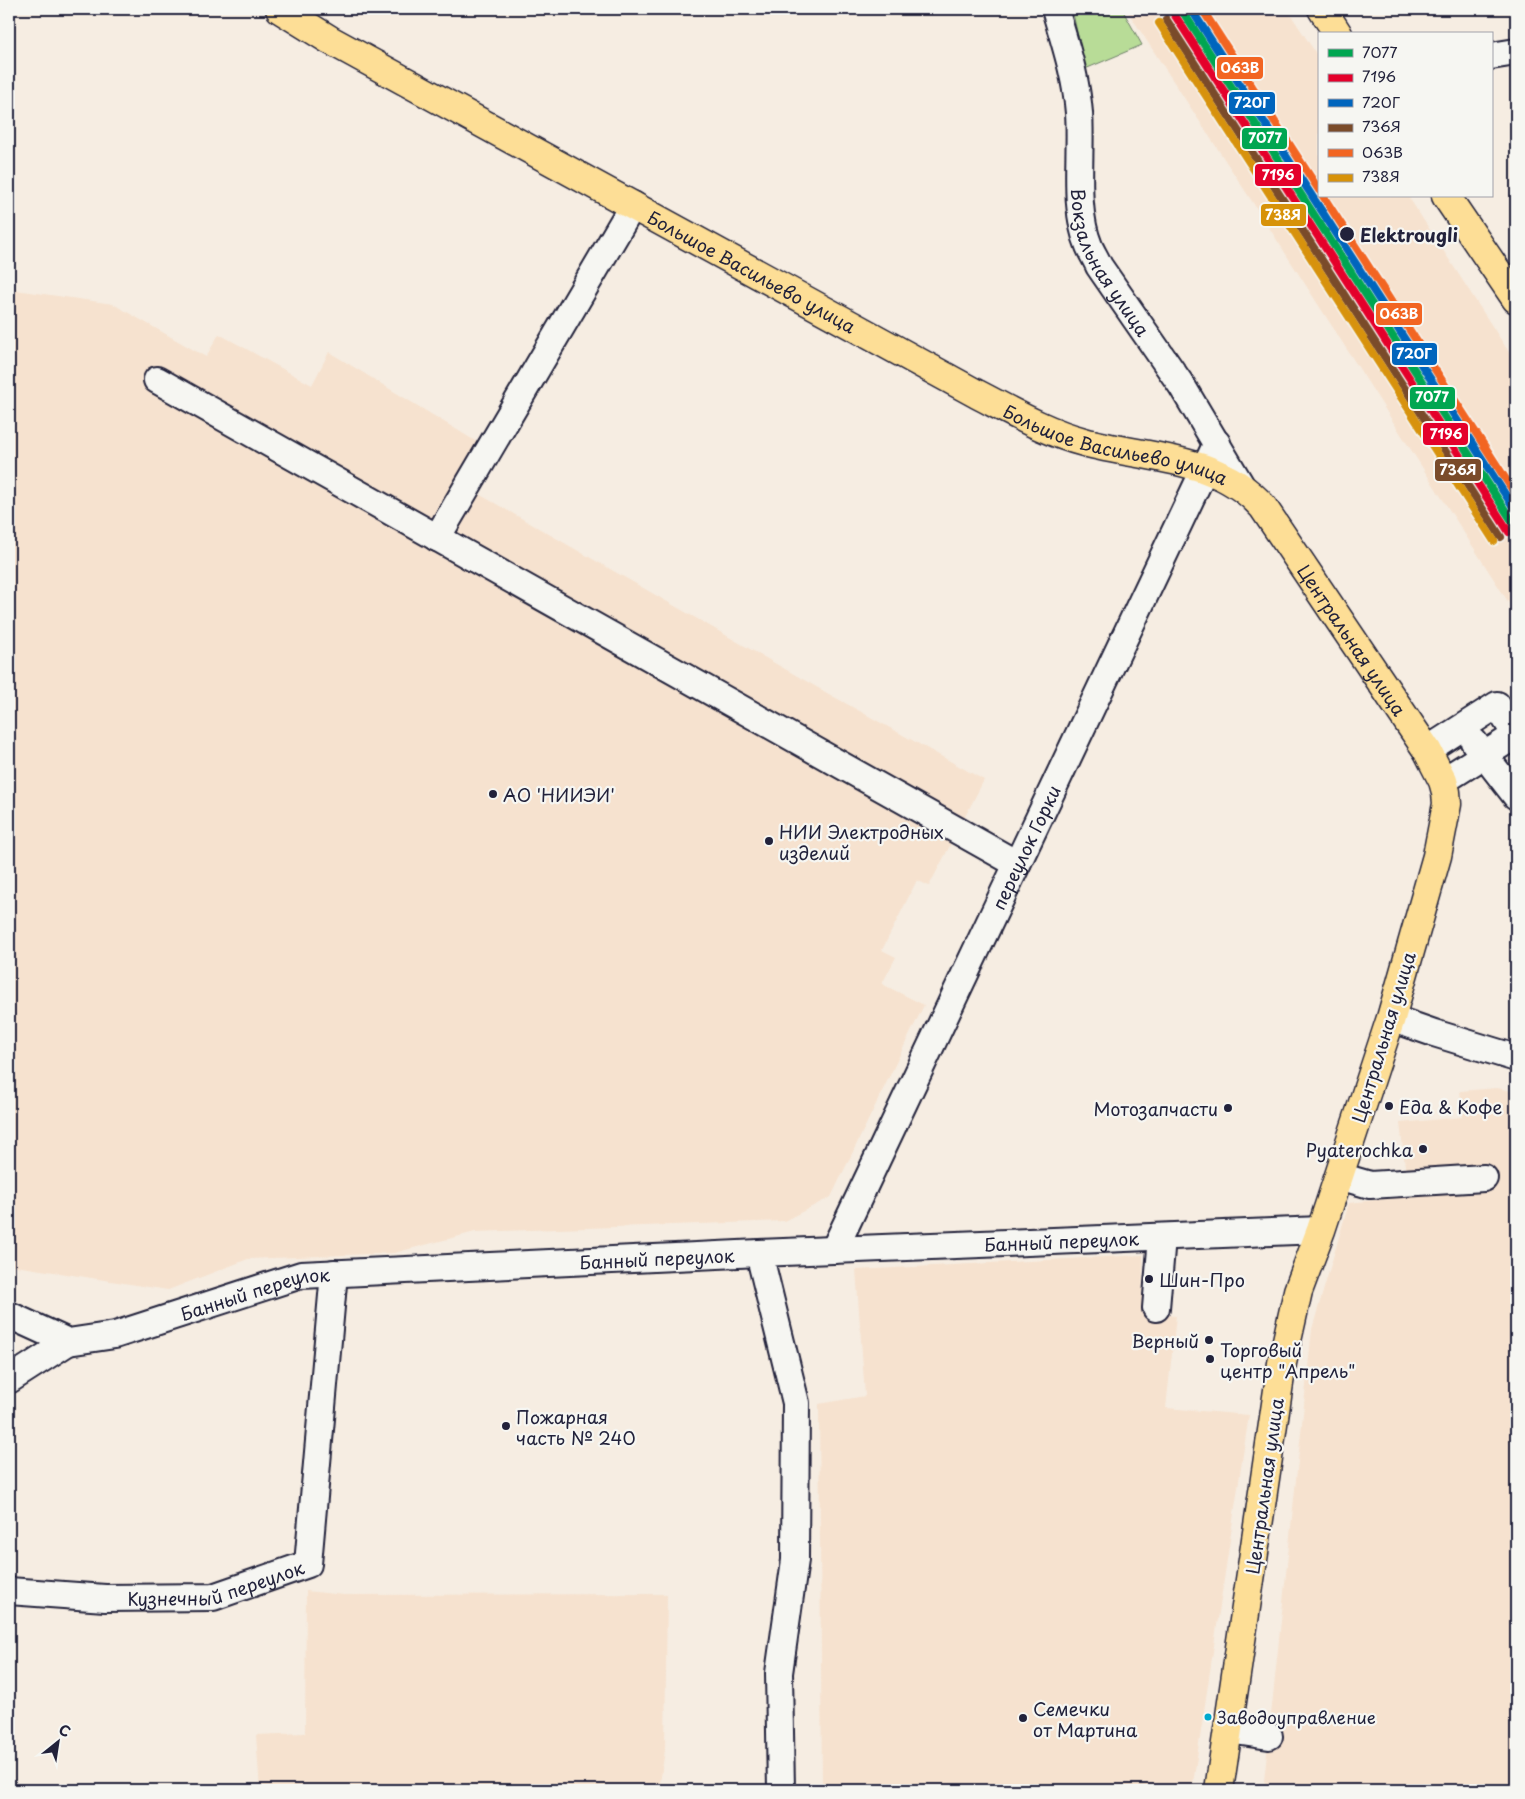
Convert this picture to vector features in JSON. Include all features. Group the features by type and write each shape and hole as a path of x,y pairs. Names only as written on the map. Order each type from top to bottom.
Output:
{"main road":[{"name":"Большое Васильево улица","path":"280,9 330,40 977,394 1055,433 1084,442 1188,463 1205,468 1242,487"},
{"path":"1322,9 1337,32"},
{"path":"1447,198 1516,299"},
{"name":"Центральная улица","path":"1219,1790 1282,1363 1298,1291 1339,1176 1391,1018 1437,856 1447,804 1443,781 1427,750 1263,507 1242,487"}],"street":[{"name":"Вокзальная улица","path":"1055,9 1074,72 1079,113 1081,207 1089,245 1100,266 1182,386 1242,487"},
{"path":"1492,56 1516,52"},
{"path":"437,538 632,205"},
{"path":"156,380 1017,864"},
{"name":"переулок Горки","path":"834,1250 1217,442"},
{"path":"1427,750 1497,705 1516,735 1443,781"},
{"path":"1464,726 1483,755 1516,796"},
{"path":"1391,1018 1516,1058"},
{"path":"1339,1176 1370,1185 1484,1178"},
{"name":"Банный переулок","path":"68,1342 115,1335 301,1275 759,1253 1320,1230"},
{"path":"1156,1308 1162,1237"},
{"path":"759,1253 796,1403 795,1560 780,1673 781,1790"},
{"name":"Кузнечный переулок","path":"9,1591 105,1598 213,1597 308,1564 334,1273"},
{"path":"9,1315 68,1342"},
{"path":"9,1380 68,1342"},
{"path":"1228,1730 1269,1736"}],"shaded area":[{"path":"1126,9 1287,9 1318,56 1318,198 1409,198 1516,363 1516,614 1259,212"},
{"name":"АО 'НИИЭИ'","path":"9,289 113,304 206,357 219,334 312,385 329,352 477,442 456,481 827,693 984,780 929,886 917,880 882,950 896,957 882,984 924,1005 831,1197 784,1221 475,1232 394,1253 248,1259 168,1290 9,1265"},
{"path":"1497,1088 1516,1092 1516,1790 1271,1790 1264,1781 1312,1329 1349,1203 1493,1187 1490,1167 1406,1175 1400,1123 1463,1117 1460,1091"},
{"path":"1143,1255 1142,1313 1176,1316 1166,1408 1249,1415 1192,1790 822,1790 819,1404 865,1396 856,1270"},
{"path":"306,1591 344,1595 667,1594 665,1750 659,1790 260,1790 256,1735 305,1733"}],"green space":[{"path":"1072,9 1122,9 1142,45 1085,69"}],"transit line":[{"name":"7077","path":"1181,9 1516,527"},
{"name":"720Г","path":"1191,9 1516,511"},
{"name":"063В","path":"1202,9 1318,188"},
{"name":"7196","path":"1174,14 1509,532"},
{"name":"736Я","path":"1166,19 1501,537"},
{"name":"738Я","path":"1159,23 1494,541"},
{"name":"063В","path":"1324,198 1516,495"}],"place":[{"name":"Elektrougli","path":"1347,234"},
{"name":"АО 'НИИЭИ'","path":"493,794"},
{"name":"НИИ Электродных изделий","path":"769,841"},
{"name":"Еда & Кофе","path":"1389,1106"},
{"name":"Мотозапчасти","path":"1228,1108"},
{"name":"Pyaterochka","path":"1423,1149"},
{"name":"Шин-Про","path":"1149,1279"},
{"name":"Верный","path":"1209,1340"},
{"name":"Торговый центр \"Апрель\"","path":"1210,1359"},
{"name":"Пожарная часть № 240","path":"506,1426"},
{"name":"Заводоуправление","path":"1208,1717"},
{"name":"Семечки от Мартина","path":"1023,1718"}]}
